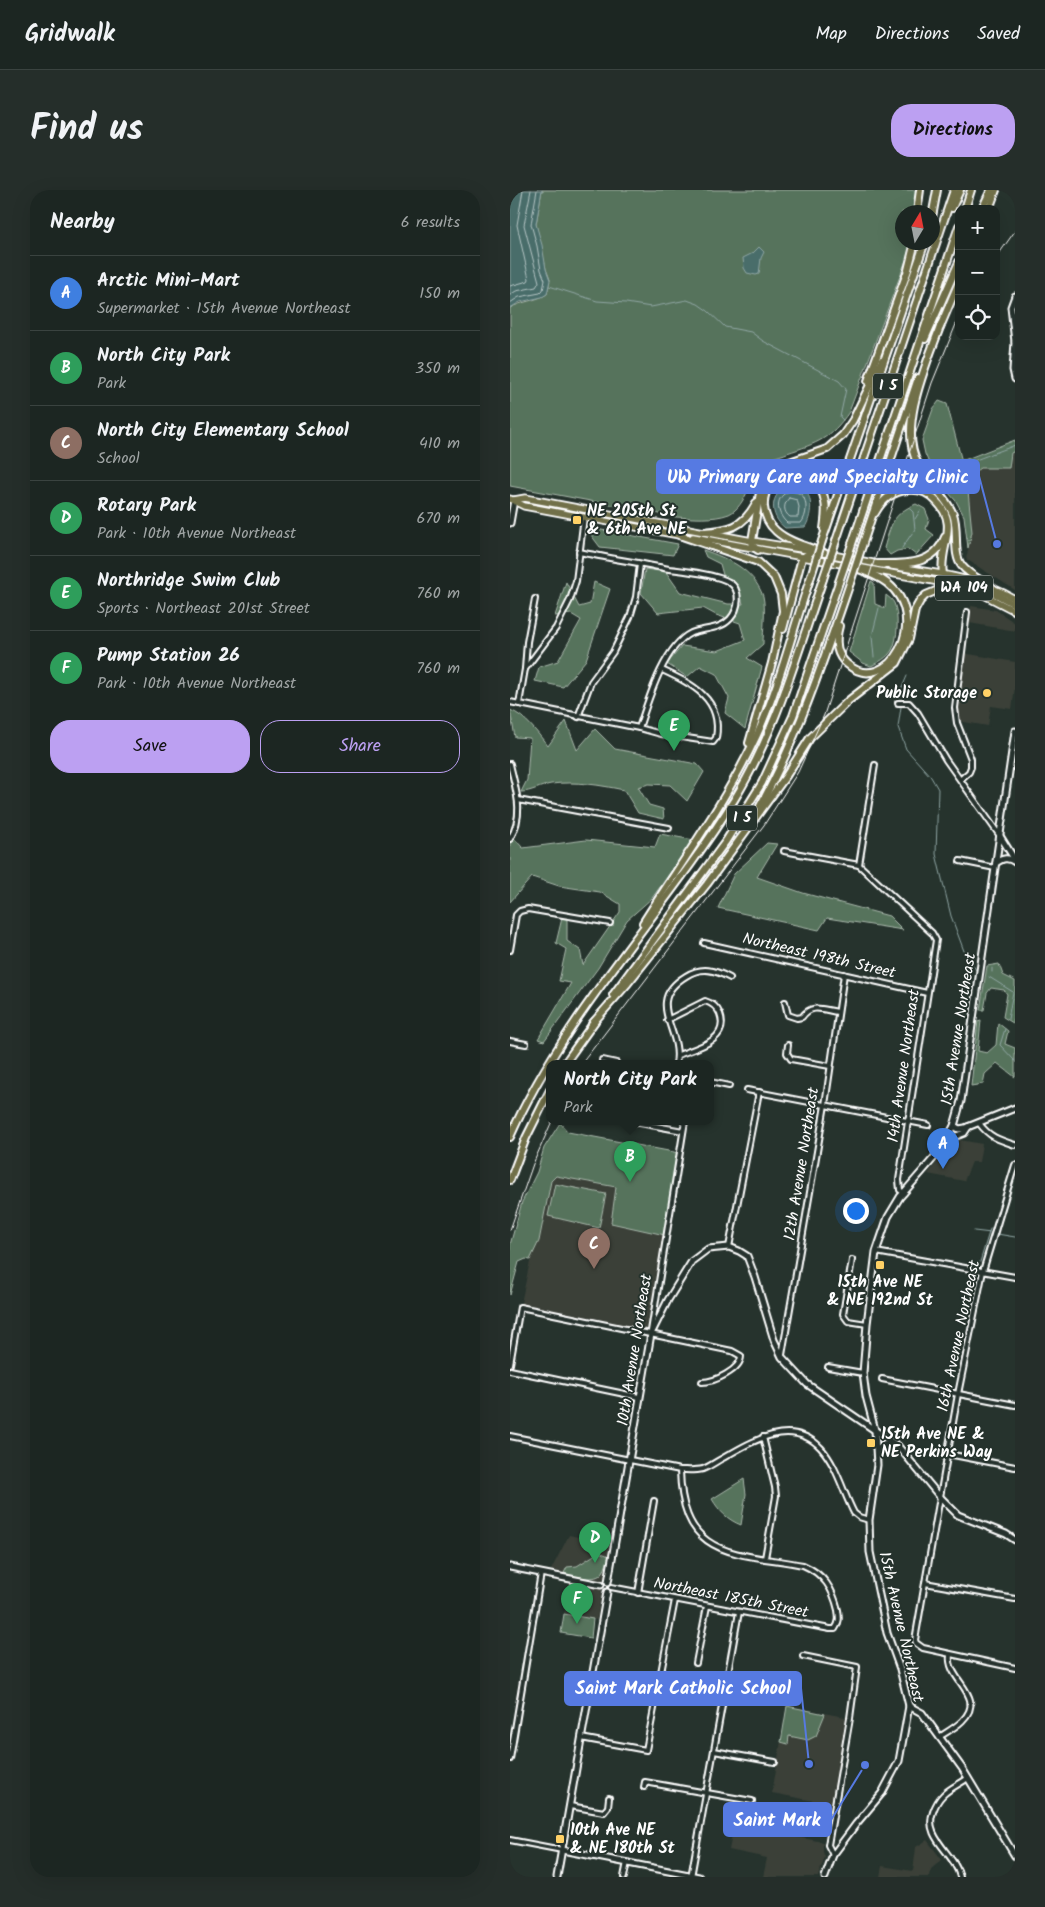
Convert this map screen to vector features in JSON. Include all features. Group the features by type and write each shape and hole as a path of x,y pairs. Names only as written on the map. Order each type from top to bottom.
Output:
{"highway":[{"path":"918,205 920,190"},
{"path":"934,205 937,190"},
{"name":"I 5","path":"551,1060 624,954 666,899 715,828 748,774 780,704 824,580 954,190"},
{"path":"941,232 960,190"},
{"path":"966,205 971,190"},
{"path":"984,205 991,190"},
{"path":"990,205 996,190"},
{"name":"I 5","path":"567,1060 726,841 773,762 793,716 955,238"},
{"path":"853,420 908,270 913,250"},
{"path":"624,954 710,823 740,768 766,712 822,541 922,250"},
{"path":"909,377 955,271"},
{"path":"748,826 775,779 793,740 849,587 917,381 955,291"},
{"path":"941,324 917,396 911,425 911,444 917,464 954,516 959,562 968,572 993,588"},
{"path":"703,532 738,526 748,517 764,480 772,470 788,462 826,449 843,435 853,420 894,334"},
{"path":"822,541 826,507 819,486 810,478 798,474 785,476 774,481 765,498 764,510 769,523 782,535 824,553"},
{"path":"867,530 881,504 888,497 903,491 915,490 927,494 939,503 946,516 948,530 942,574 957,582"},
{"path":"758,550 753,546 752,541 759,495"},
{"path":"879,564 914,563 931,556 943,541 946,531 946,516"},
{"path":"679,535 751,559 764,566 774,577 781,594 783,605 772,663 752,734 740,768"},
{"path":"772,663 776,658 802,558 813,551"},
{"path":"849,587 836,636 838,651 844,662 855,670 869,672 879,670 891,661 902,646 906,631 906,613 902,601 891,587 878,578 856,568"},
{"path":"592,1024 628,983 708,884 816,732 848,701 897,663 909,639 916,608 923,598 938,590 976,592"},
{"name":"I 5","path":"510,1137 528,1099 546,1068"},
{"path":"510,1180 526,1138 546,1098"}],"main road":[{"path":"1015,296 1011,307 1015,342 1013,370 1015,379"},
{"name":"WA 104","path":"512,500 525,498 752,541 942,574 993,588 1015,599"},
{"path":"510,523 512,500"},
{"name":"WA 104","path":"512,500 524,506 916,578 976,592 1012,606 1015,613"},
{"path":"565,506 582,513 584,517 596,511"},
{"path":"916,578 957,582 992,593 1012,606"},
{"name":"15th Avenue Northeast","path":"825,1877 833,1855 882,1793 899,1761 908,1706 900,1669 887,1633 870,1552 869,1520 877,1465 875,1430 866,1396 863,1373 867,1324 876,1252 888,1217 904,1193 933,1159 946,1140 954,1126 963,1092 1015,730"},
{"path":"1000,836 1015,861"},
{"path":"996,866 1005,858 1015,861"},
{"path":"954,1126 961,1129 968,1127 1015,1108"},
{"path":"946,1140 964,1133 968,1127"},
{"path":"651,1334 668,1300 692,1261 708,1249 729,1248 747,1256 774,1340 782,1357 807,1384 893,1443 958,1515 1006,1534 1015,1540"},
{"name":"10th Avenue Northeast","path":"558,1877 651,1334"},
{"path":"876,1451 885,1443 893,1443"},
{"path":"510,1567 601,1584 604,1582 608,1587 601,1590 601,1584"},
{"path":"908,1706 922,1713 940,1737 968,1778 1015,1856"},
{"path":"562,1850 699,1877"}],"street":[{"path":"525,669 564,616 576,581 584,517"},
{"path":"579,552 702,574 730,583 737,593 738,600 734,614 725,624 695,632 682,639 672,649 653,685 640,728"},
{"path":"578,717 591,682 613,652 630,617 636,597 640,564"},
{"path":"519,704 535,599"},
{"path":"961,780 972,767 971,759 957,723 955,708 967,612"},
{"path":"510,702 640,728 668,736 713,742 716,738 717,724 714,710 707,699 699,690 687,682 662,670"},
{"path":"898,703 909,703 918,712 946,760 1000,836"},
{"path":"510,764 519,812 517,827 510,839"},
{"path":"784,851 859,865 875,765"},
{"path":"518,800 669,828"},
{"path":"960,861 996,866"},
{"name":"14th Avenue Northeast","path":"859,865 932,933 936,940 899,1180 900,1190 904,1193"},
{"path":"510,950 516,915 520,910 528,909 610,923"},
{"name":"Northeast 198th Street","path":"704,943 927,993"},
{"path":"677,1060 678,1055 665,1004 666,996 670,989 692,972 711,970 730,978"},
{"name":"12th Avenue Northeast","path":"782,1357 825,1105 844,974"},
{"path":"668,1020 705,1001 715,1006 719,1012 722,1027 716,1038 708,1044 678,1055"},
{"path":"785,1002 788,1015 797,1018 802,1017 812,1008 838,1012"},
{"path":"510,1041 526,1044"},
{"path":"788,1045 788,1053 791,1059 830,1066"},
{"path":"714,1083 729,1086"},
{"path":"746,1090 928,1125"},
{"path":"729,1248 759,1092"},
{"path":"979,1123 992,1137 1015,1145"},
{"path":"651,1125 683,1131"},
{"name":"10th Avenue Northeast","path":"651,1334 684,1125"},
{"name":"16th Avenue Northeast","path":"950,1655 923,1648 915,1640 958,1394 983,1271 1015,1165"},
{"path":"876,1252 1015,1277"},
{"path":"852,1260 843,1314 848,1321 867,1324"},
{"path":"510,1364 520,1307 732,1351 741,1356 740,1362 735,1368 709,1382 702,1382"},
{"path":"828,1367 863,1373"},
{"path":"510,1370 639,1397"},
{"path":"882,1379 1015,1405"},
{"path":"510,1436 680,1470 704,1469 763,1437 786,1433 807,1438 814,1442 830,1460 854,1513 859,1517 869,1520"},
{"path":"680,1470 680,1489 684,1506 690,1523 696,1532 707,1541 725,1550 765,1558 776,1496 763,1437"},
{"path":"948,1454 1015,1467"},
{"path":"638,1593 654,1501"},
{"name":"Northeast 185th Street","path":"608,1587 830,1629 835,1628 839,1624 832,1589 814,1570 765,1558"},
{"path":"510,1759 541,1573"},
{"path":"925,1583 1015,1600"},
{"path":"582,1738 646,1750 675,1600"},
{"path":"696,1662 707,1606"},
{"path":"691,1876 739,1612"},
{"path":"940,1737 962,1721 970,1707 968,1693 949,1664 950,1655 1015,1668"},
{"path":"803,1656 857,1667 828,1846 833,1855"},
{"path":"726,1689 746,1691 782,1699"},
{"path":"714,1751 776,1762"},
{"path":"960,1877 956,1865 933,1834 930,1824 940,1798 968,1778"},
{"path":"645,1785 752,1801"},
{"path":"570,1806 604,1812 608,1807 609,1798"},
{"path":"510,1840 562,1850"},
{"path":"624,1877 627,1862"}],"shaded area":[{"path":"1015,452 1015,590 966,559 972,532 968,491 972,474 980,468"},
{"path":"971,606 996,610 1015,623 1015,631 969,623"},
{"name":"Public Storage","path":"963,653 1015,662 1015,686 1012,709 991,706 988,726 958,721"},
{"path":"955,1139 982,1144 979,1162 972,1162 964,1181 928,1174"},
{"path":"549,1174 616,1187 611,1223 665,1235 649,1330 521,1303"},
{"path":"569,1535 611,1544 597,1620 564,1614 571,1575 551,1570"},
{"path":"787,1706 850,1718 835,1805 772,1793"},
{"path":"734,1825 823,1842 825,1857 818,1877 763,1877 767,1858 729,1850"},
{"path":"927,1840 942,1860 931,1869 930,1877 880,1877 882,1866 913,1871 916,1847"}],"green space":[{"path":"542,190 917,190 916,205 895,205 895,250 909,250 849,412 836,428 822,439 768,460 756,474 735,510 729,514 716,517 676,517 510,486 510,308 547,294 550,280 536,224"},
{"path":"939,401 947,404 961,458 964,460 1015,440 1015,451 1011,453 1009,468 980,468 972,474 968,491 972,532 968,548 964,516 956,501 936,479 925,454 922,440 933,409"},
{"path":"916,504 925,509 929,519 926,529 934,535 916,555 908,549 897,551 890,555 884,548 894,521 902,512"},
{"path":"585,527 678,544 673,555 600,547"},
{"path":"703,550 739,566 753,579 763,596 763,644 747,658 762,667 745,729 725,713 729,698 716,674 700,666 687,677 667,664 682,646 717,651 745,640 740,623 716,615 703,608 658,613 641,593 645,569 666,572 680,592 728,604 743,604 738,585 723,575 720,564 706,557"},
{"path":"871,581 874,583 875,604 885,608 886,595 894,603 896,608 897,634 890,653 871,666 863,663 849,652"},
{"path":"566,582 579,607 590,604 594,582 610,589 586,660 563,687 535,681 539,667 558,661 581,620 571,614 555,616"},
{"path":"510,710 521,716 548,746 566,721 577,750 595,729 615,749 697,764 704,772 687,801 670,785 649,784 638,787 649,805 663,809 664,819 638,813 624,790 615,788 588,784 560,783 521,792 527,780 530,738 515,737"},
{"path":"510,834 523,848 586,840 655,847 660,834 694,840 652,898 627,920 598,968 544,1041 538,1039 571,983 559,981 566,949 556,943 562,918 567,919 567,941 580,950 583,965 620,912 620,904 600,892 559,886 532,877 510,902"},
{"path":"767,843 777,844 757,877 803,893 889,916 903,930 827,918 819,930 718,908 734,874"},
{"path":"999,964 1003,975 1015,981 1013,1023 1003,1017 1007,994 1004,990 991,988 987,993 984,1010 980,1010 987,966"},
{"path":"981,1020 978,1051 987,1053 996,1045 998,1023 1008,1031 1005,1044 1015,1048 1015,1077 997,1063 985,1074 983,1084 971,1086 978,1021"},
{"path":"559,1125 562,1125 568,1132 679,1153 665,1235 611,1223 616,1187 556,1176 551,1181 539,1241 530,1260 526,1259 519,1262 510,1295 510,1245 522,1202 537,1172 544,1148"},
{"path":"555,1184 606,1194 599,1228 548,1216"},
{"path":"744,1479 746,1494 741,1525 724,1515 712,1499"},
{"path":"599,1552 609,1556 600,1575 585,1578 564,1573 567,1567 577,1566"},
{"path":"564,1614 593,1619 591,1638 561,1633"},
{"path":"787,1706 825,1714 816,1736 808,1740 789,1736 788,1744 781,1742"}],"water":[{"path":"510,190 542,190 536,224 550,280 547,294 520,302 510,308"},
{"path":"759,247 764,252 761,258 759,274 747,273 744,268 743,258 753,253"},
{"path":"789,486 801,488 809,496 811,507 805,527 785,528 776,517 774,511 775,499 782,489"}],"waterway":[{"path":"549,286 597,301 651,307 687,300 698,304 725,327 751,332 763,341 839,381 846,389 840,417 843,420"},
{"path":"942,480 948,474 966,464 1015,445"},
{"path":"902,548 915,529 913,512 910,509"},
{"path":"915,519 920,511"},
{"path":"874,657 872,636 879,608"},
{"path":"903,698 901,690 907,676"},
{"path":"901,707 898,727 906,749 931,777 938,789 936,854 951,916 964,951 976,970"},
{"path":"989,977 1013,992 1008,1019"},
{"path":"1005,1029 1000,1045 1015,1061"},
{"path":"980,1262 990,1229"},
{"path":"974,1231 991,1233"},
{"path":"997,1234 1015,1237"}],"tram line":[{"path":"1000,252 1015,231"},
{"path":"584,1060 764,825 798,772 824,715 932,383 955,327"},
{"path":"510,1230 533,1164 550,1125"}],"place":[{"name":"NE 205th St & 6th Ave NE","path":"577,520"},
{"name":"UW Primary Care and Specialty Clinic","path":"997,544"},
{"name":"Public Storage","path":"987,693"},
{"name":"Northridge Swim Club","path":"674,751"},
{"name":"Arctic Mini-Mart","path":"943,1169"},
{"name":"North City Park","path":"630,1182"},
{"name":"15th Ave NE & NE 192nd St","path":"880,1265"},
{"name":"North City Elementary School","path":"594,1269"},
{"name":"15th Ave NE & NE Perkins Way","path":"871,1443"},
{"name":"Rotary Park","path":"595,1563"},
{"name":"Pump Station 26","path":"577,1624"},
{"name":"Saint Mark Catholic School","path":"809,1764"},
{"name":"Saint Mark","path":"865,1765"},
{"name":"10th Ave NE & NE 180th St","path":"560,1839"}]}
